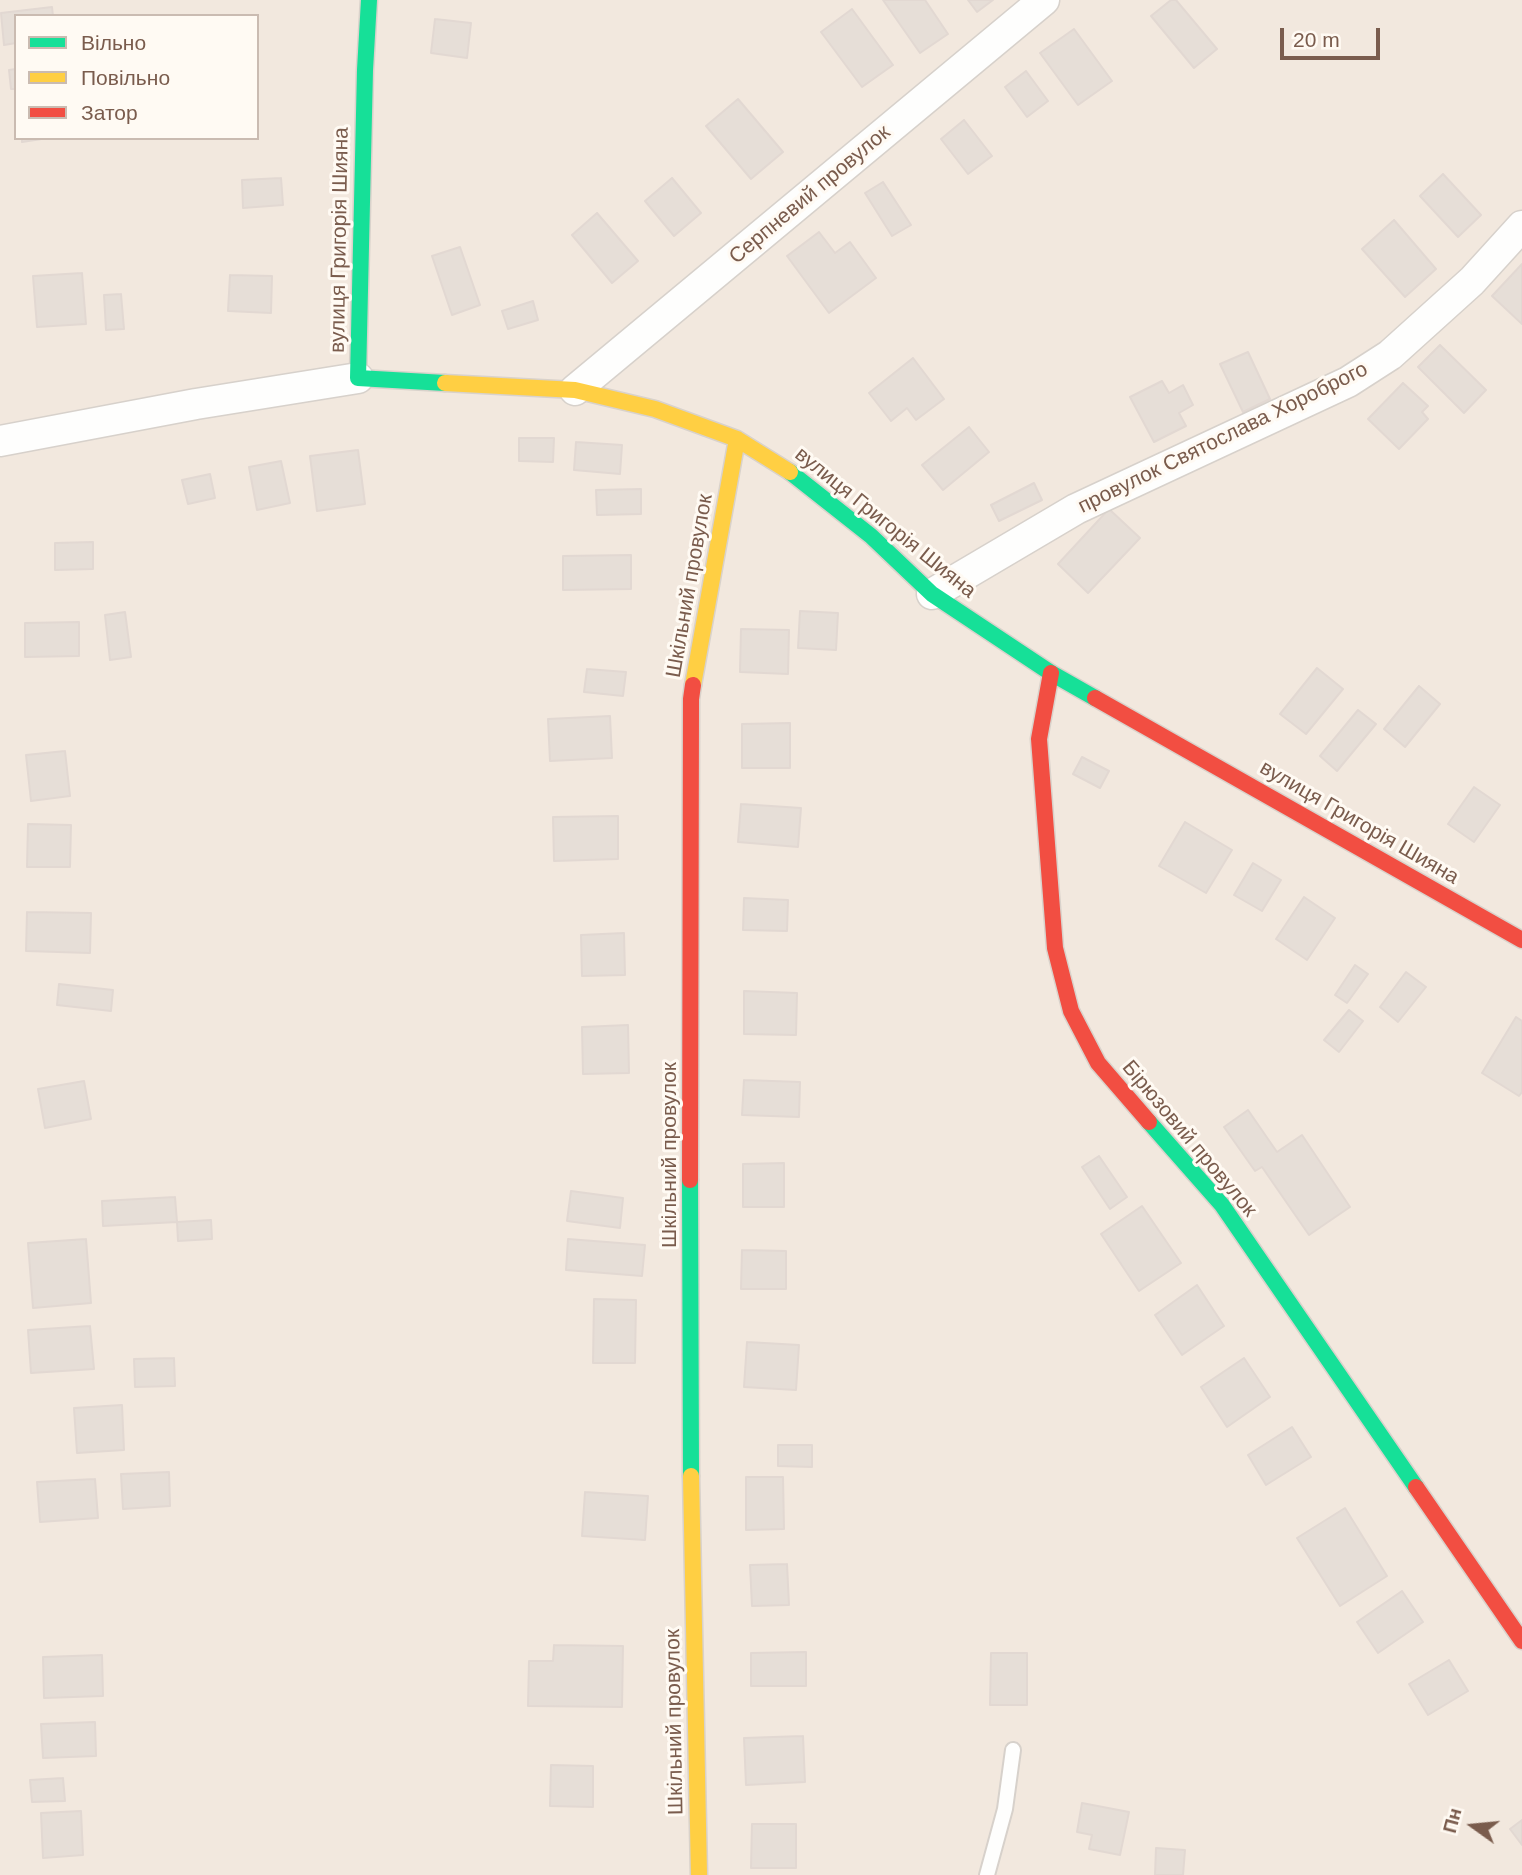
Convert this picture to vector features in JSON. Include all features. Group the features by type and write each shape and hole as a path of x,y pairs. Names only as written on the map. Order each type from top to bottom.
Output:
{"street":[{"name":"вулиця Григорія Шияна","path":"369,0 358,379 575,390 655,409 737,439 809,485 871,536 932,594 1051,673 1522,940"},
{"name":"Серпневий провулок","path":"575,390 1044,0"},
{"name":"провулок Святослава Хороброго","path":"932,594 1076,509 1348,382 1400,346 1472,281 1522,226"},
{"path":"0,442 196,404 358,379"},
{"name":"Шкільний провулок","path":"699,1875 690,1399 691,699 737,439"},
{"name":"Бірюзовий провулок","path":"1051,673 1039,739 1055,948 1071,1011 1098,1063 1222,1205 1522,1641"}],"lane":[{"path":"987,1875 1005,1809 1013,1750"}],"shaded area":[{"path":"0,0 1522,0 1522,1875 0,1875"}],"building":[{"path":"883,0 925,0 948,34 920,53"},
{"path":"968,0 993,0 977,12"},
{"path":"1171,0 1176,0 1217,49 1194,68 1151,16"},
{"path":"52,7 53,14 14,14 14,43 4,45 1,13"},
{"path":"852,9 893,65 862,87 821,32"},
{"path":"435,19 471,23 467,58 431,53"},
{"path":"1074,29 1112,81 1078,105 1040,53"},
{"path":"14,69 14,89 11,89 9,70"},
{"path":"1026,71 1048,101 1027,117 1005,87"},
{"path":"738,99 783,152 751,179 706,126"},
{"path":"964,120 992,156 968,174 941,139"},
{"path":"1443,174 1481,215 1458,237 1420,196"},
{"path":"281,178 283,205 243,208 242,180"},
{"path":"672,178 701,213 674,236 645,201"},
{"path":"883,182 911,225 892,236 865,193"},
{"path":"597,213 638,261 612,283 572,235"},
{"path":"1394,220 1436,269 1405,297 1362,249"},
{"path":"819,232 835,253 850,242 876,278 829,313 787,256"},
{"path":"460,247 480,305 452,315 432,256"},
{"path":"1522,264 1522,324 1492,296"},
{"path":"82,273 86,324 37,327 33,276"},
{"path":"230,275 272,276 271,313 228,311"},
{"path":"121,294 124,329 106,330 104,295"},
{"path":"533,301 538,320 508,329 502,311"},
{"path":"1440,345 1486,390 1464,413 1418,367"},
{"path":"1248,352 1270,399 1243,412 1220,364"},
{"path":"913,358 944,399 916,420 907,408 891,421 869,393"},
{"path":"1162,381 1169,393 1183,385 1193,405 1179,413 1186,426 1154,442 1130,397"},
{"path":"1403,383 1428,406 1422,412 1428,419 1399,449 1368,419"},
{"path":"969,427 989,452 943,490 922,465"},
{"path":"519,438 554,438 553,462 519,461"},
{"path":"576,442 622,445 620,474 574,470"},
{"path":"358,450 365,504 317,511 310,456"},
{"path":"281,461 290,503 257,510 249,467"},
{"path":"210,474 215,498 188,504 182,480"},
{"path":"1034,483 1042,500 999,521 991,505"},
{"path":"641,489 641,514 597,515 596,490"},
{"path":"1109,509 1140,538 1088,593 1058,564"},
{"path":"93,542 93,569 55,570 55,543"},
{"path":"631,555 631,589 563,590 563,556"},
{"path":"800,611 838,613 836,650 798,648"},
{"path":"125,612 131,657 110,660 105,615"},
{"path":"79,622 79,656 25,657 25,623"},
{"path":"741,629 789,630 788,674 740,672"},
{"path":"1317,668 1343,689 1306,734 1280,714"},
{"path":"587,669 626,672 623,696 584,692"},
{"path":"1419,686 1440,704 1405,747 1384,729"},
{"path":"1358,710 1376,724 1337,771 1320,756"},
{"path":"610,716 612,758 550,761 548,719"},
{"path":"790,723 790,768 742,768 742,724"},
{"path":"65,751 70,796 31,801 26,755"},
{"path":"1082,757 1109,771 1100,788 1073,774"},
{"path":"1474,787 1500,805 1474,842 1448,824"},
{"path":"741,804 801,808 798,847 738,842"},
{"path":"618,816 618,859 554,861 553,817"},
{"path":"1185,822 1232,850 1206,893 1159,866"},
{"path":"28,824 71,825 70,867 27,867"},
{"path":"1253,863 1281,880 1262,911 1234,895"},
{"path":"1304,897 1335,918 1307,960 1276,939"},
{"path":"744,898 788,900 787,931 743,930"},
{"path":"27,912 91,913 90,953 26,951"},
{"path":"624,933 625,975 582,976 581,935"},
{"path":"1355,965 1368,974 1347,1003 1335,995"},
{"path":"1406,972 1426,987 1398,1022 1380,1007"},
{"path":"59,984 113,990 111,1011 57,1005"},
{"path":"744,991 797,993 796,1035 744,1034"},
{"path":"1349,1010 1363,1021 1339,1052 1324,1040"},
{"path":"1516,1017 1522,1021 1522,1092 1519,1096 1482,1073"},
{"path":"628,1025 629,1073 583,1074 582,1027"},
{"path":"744,1080 800,1082 799,1117 742,1115"},
{"path":"84,1081 91,1119 45,1128 38,1089"},
{"path":"1248,1110 1277,1152 1302,1135 1350,1207 1309,1235 1262,1167 1255,1171 1224,1127"},
{"path":"1099,1156 1127,1197 1110,1209 1082,1167"},
{"path":"784,1163 784,1207 743,1207 743,1164"},
{"path":"571,1191 623,1198 620,1228 567,1221"},
{"path":"175,1197 177,1222 103,1226 102,1201"},
{"path":"1142,1206 1181,1263 1139,1291 1101,1234"},
{"path":"211,1220 212,1239 178,1241 177,1222"},
{"path":"86,1239 91,1303 33,1308 28,1243"},
{"path":"568,1239 645,1245 642,1276 566,1270"},
{"path":"742,1250 786,1251 786,1289 741,1289"},
{"path":"1197,1285 1224,1326 1182,1355 1155,1315"},
{"path":"594,1299 636,1300 635,1363 593,1363"},
{"path":"90,1326 94,1369 31,1373 28,1330"},
{"path":"747,1342 799,1345 796,1390 744,1387"},
{"path":"174,1358 175,1386 135,1387 134,1359"},
{"path":"1244,1358 1270,1397 1227,1427 1201,1387"},
{"path":"122,1405 124,1450 77,1453 74,1408"},
{"path":"1292,1427 1311,1457 1266,1485 1248,1455"},
{"path":"778,1445 812,1445 812,1467 778,1466"},
{"path":"169,1472 170,1506 123,1509 121,1474"},
{"path":"746,1477 783,1477 784,1529 746,1530"},
{"path":"95,1479 98,1518 40,1522 37,1482"},
{"path":"585,1492 648,1496 645,1540 582,1536"},
{"path":"1345,1508 1387,1576 1340,1606 1297,1538"},
{"path":"787,1564 789,1605 752,1606 750,1565"},
{"path":"1402,1591 1423,1622 1378,1653 1357,1622"},
{"path":"554,1645 623,1646 622,1707 528,1706 529,1661 553,1661"},
{"path":"806,1652 806,1686 751,1686 751,1653"},
{"path":"991,1653 1027,1653 1027,1705 990,1705"},
{"path":"102,1655 103,1696 44,1698 43,1657"},
{"path":"1449,1660 1468,1691 1428,1715 1409,1684"},
{"path":"95,1722 96,1756 43,1758 41,1724"},
{"path":"803,1736 805,1782 746,1785 744,1738"},
{"path":"551,1765 593,1766 593,1807 550,1806"},
{"path":"63,1778 65,1801 32,1802 30,1780"},
{"path":"1082,1803 1129,1812 1120,1855 1089,1849 1092,1835 1077,1832"},
{"path":"81,1811 83,1855 43,1858 41,1813"},
{"path":"1522,1820 1522,1845 1510,1829"},
{"path":"752,1824 796,1824 796,1868 751,1868"},
{"path":"1156,1848 1185,1850 1183,1875 1155,1875"}],"traffic: fast":[{"path":"369,0 358,378 445,383"},
{"path":"790,472 871,536 932,594 1051,673 1095,698"},
{"path":"1149,1122 1222,1205 1416,1487"},
{"path":"690,1180 691,1476"}],"traffic: slow":[{"path":"445,383 575,390 655,409 737,439 790,472"},
{"path":"693,685 737,439"},
{"path":"691,1476 699,1875"}],"traffic: jam":[{"path":"1051,673 1039,739 1055,948 1071,1011 1098,1063 1149,1122"},
{"path":"690,1180 693,685"},
{"path":"1095,698 1522,940"},
{"path":"1416,1487 1522,1641"}]}
